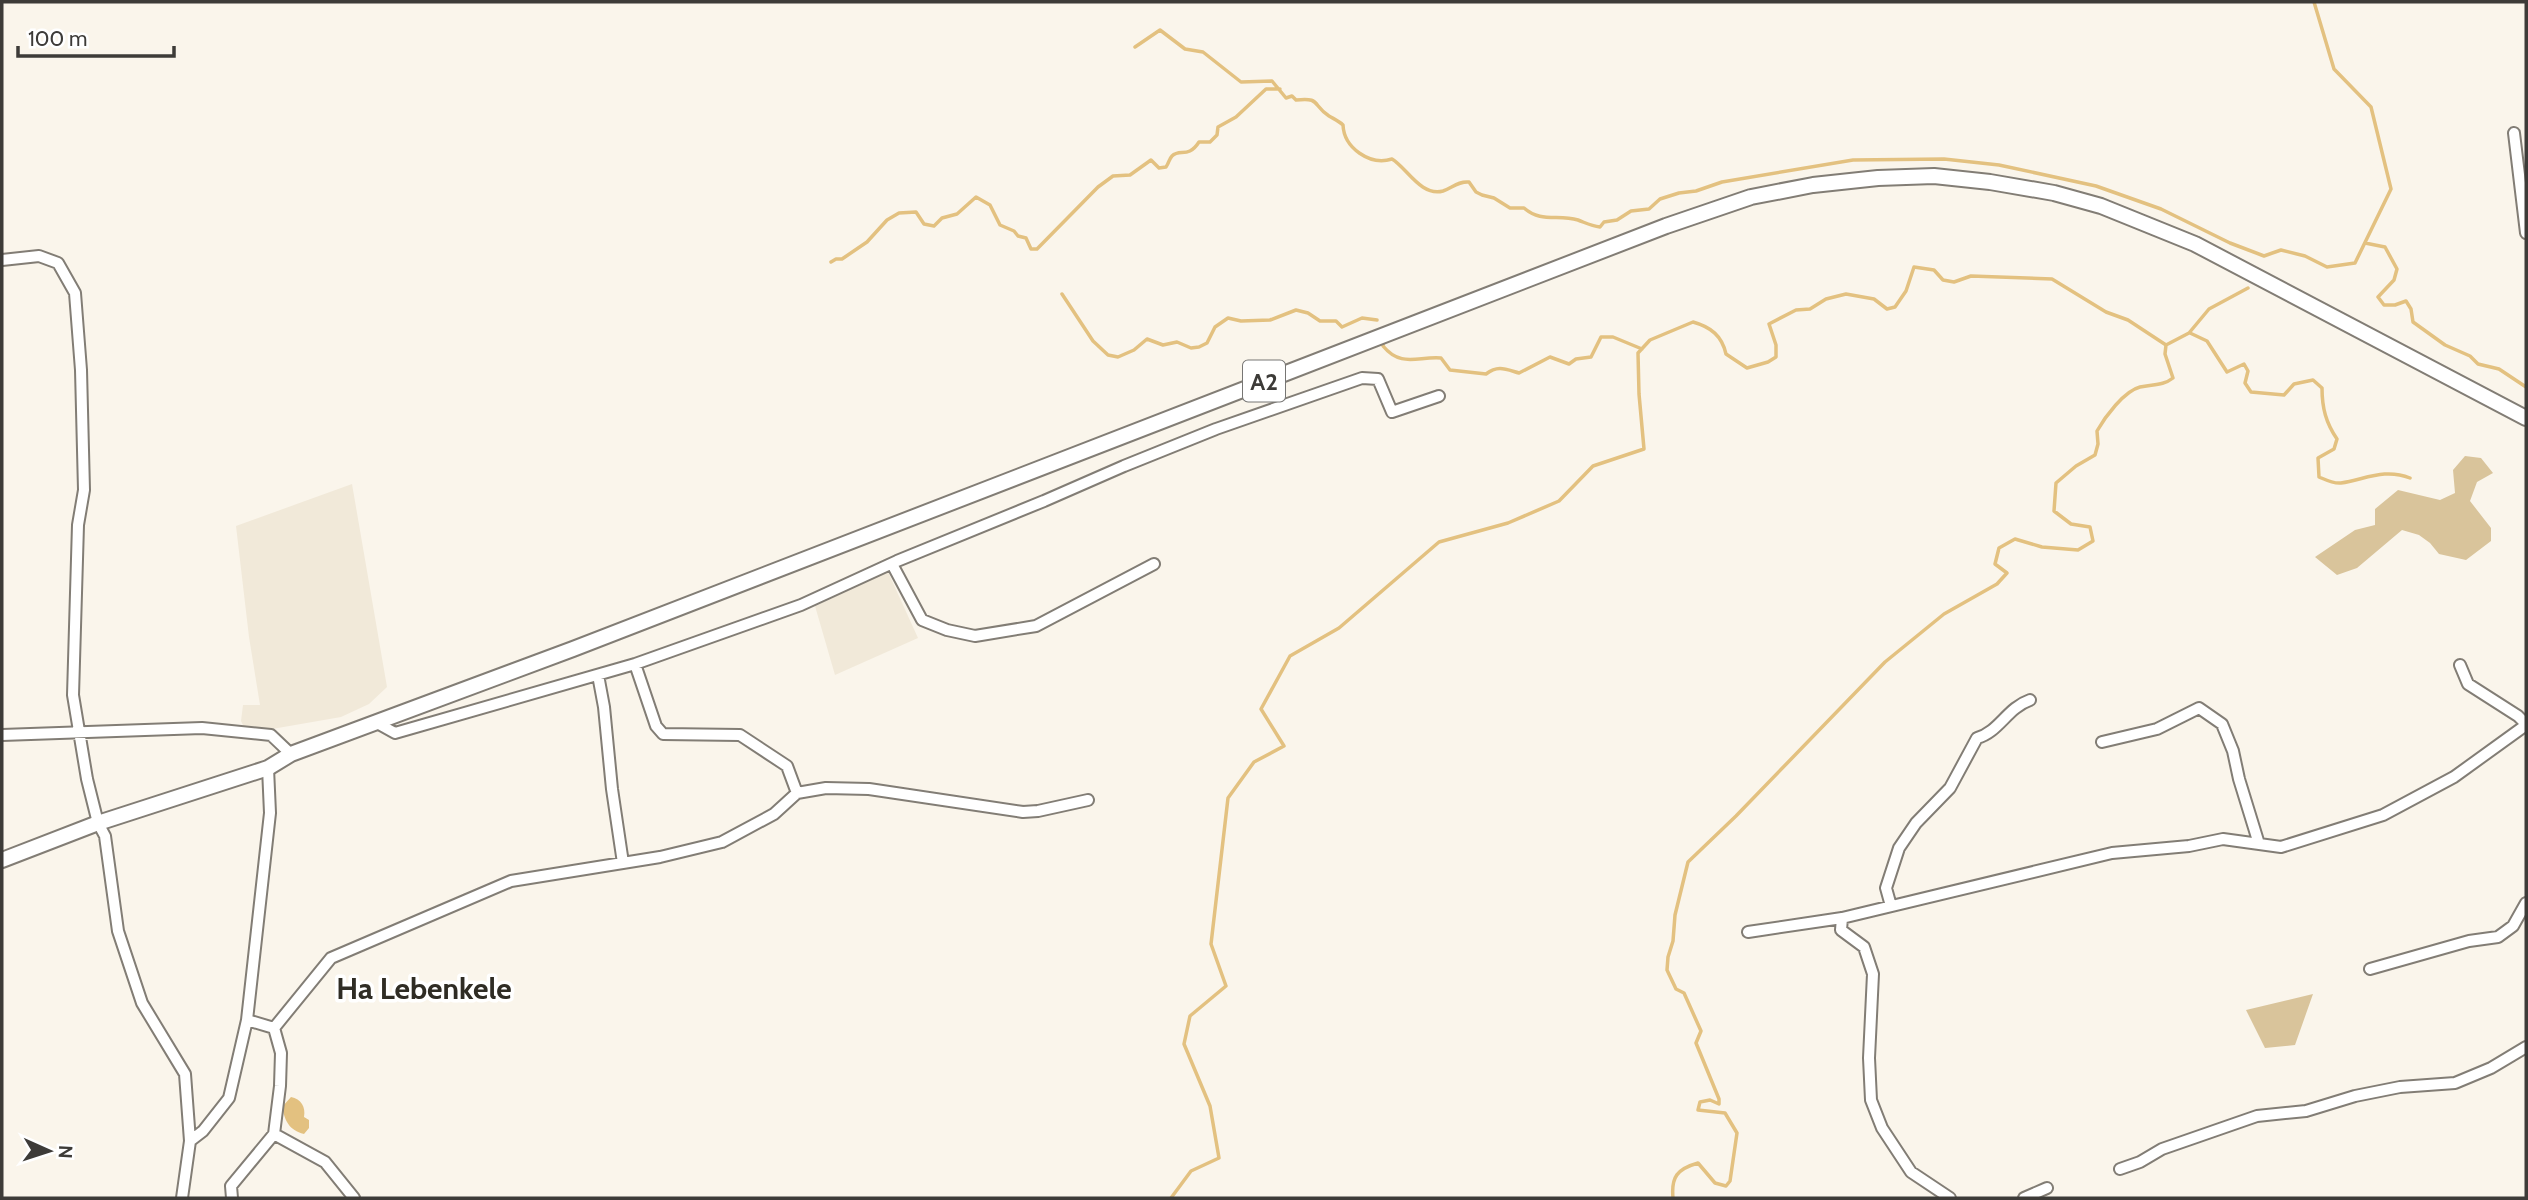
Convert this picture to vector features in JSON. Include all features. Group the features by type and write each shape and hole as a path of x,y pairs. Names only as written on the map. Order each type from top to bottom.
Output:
{"main road":[{"name":"A2","path":"2,860 97,823 268,768 291,754 1653,230 1751,197 1813,185 1878,177 1934,176 2041,191 2101,206 2195,244 2526,418"}],"street":[{"path":"2514,133 2526,233"},
{"path":"2,260 38,256 58,263 75,293 81,370 84,490 78,525 73,695 97,823 105,836 118,931 142,1003 185,1074 190,1140 182,1198"},
{"path":"377,723 395,733 635,664 801,605 892,564 1216,429 1362,378 1378,379 1392,412 1439,396"},
{"path":"892,564 922,620 947,630 975,636 1036,626 1154,564"},
{"path":"635,664 656,726 663,734 740,735 787,766 797,793"},
{"path":"1748,932 1842,918 2112,853 2189,846 2223,839 2281,848 2383,815 2454,777 2526,725 2468,684 2460,665"},
{"path":"598,675 623,863"},
{"path":"1891,906 1886,888 1899,848 1905,839 1916,823 1950,788 1977,738 1988,735 2019,704 2030,700"},
{"path":"2102,743 2157,729 2199,708 2221,724 2233,751 2259,844"},
{"path":"2,735 202,728 271,735 291,754"},
{"path":"190,1140 203,1130 229,1098 247,1020 270,813 268,768"},
{"path":"274,1028 331,958 511,881 623,863 722,842 774,814 797,793 826,788 869,789 1023,812 1088,800"},
{"path":"2370,969 2469,941 2498,937 2513,926 2526,903"},
{"path":"1842,918 1841,930 1864,947 1873,974 1869,1058 1871,1100 1882,1128 1911,1172 1950,1198"},
{"path":"247,1020 274,1028"},
{"path":"232,1198 231,1186 274,1134 281,1053 274,1028"},
{"path":"2120,1169 2161,1149 2258,1116 2306,1111 2355,1096 2400,1087 2455,1083 2491,1068 2526,1047"},
{"path":"274,1134 325,1162 354,1198"},
{"path":"2024,1198 2047,1188"}],"shaded area":[{"path":"2465,456 2481,458 2493,473 2477,482 2470,501 2491,528 2491,541 2466,560 2439,554 2419,535 2402,530 2357,568 2337,575 2315,557 2355,530 2375,525 2375,509 2398,490 2440,500 2455,493 2453,470"},
{"path":"352,484 387,687 369,704 341,717 272,729 244,727 241,721 243,705 260,705 236,526"},
{"path":"888,572 918,638 835,675 815,606"},
{"path":"2313,994 2295,1045 2265,1048 2246,1010"},
{"path":"291,1097 302,1104 304,1117 309,1120 309,1128 304,1134 291,1127 285,1117 282,1107"}],"waterway":[{"path":"1135,47 1160,30 1185,49 1203,52 1241,82 1272,81 1286,98 1292,96 1296,100 1313,101 1343,125 1344,133 1353,148 1375,160 1392,159 1428,190 1443,191 1469,182 1476,192 1482,195 1494,198 1510,208 1524,208 1543,217 1571,218 1600,227 1604,222 1617,220 1631,211 1649,209 1660,199 1722,182 1853,160 1944,159 1999,165 2096,186 2161,209 2230,243 2264,256 2281,250 2305,256 2327,267 2355,263 2391,189 2371,107 2334,69 2314,2"},
{"path":"831,262 842,259 867,242 887,220 899,213 916,212 924,224 934,226 942,218 957,214 976,197 990,205 1000,225 1026,238 1031,249 1037,249 1098,187 1113,176 1130,175 1151,160 1159,168 1166,167 1175,154 1188,152 1199,142 1210,142 1217,135 1218,127 1236,117 1266,89 1280,89"},
{"path":"2365,243 2385,247 2397,269 2394,280 2378,297 2384,305 2406,301 2411,309 2413,322 2445,345 2470,356 2478,364 2499,369 2526,387"},
{"path":"1171,1198 1191,1171 1219,1158 1210,1106 1184,1044 1190,1016 1226,986 1211,944 1228,798 1254,762 1284,746 1261,709 1290,656 1339,628 1439,542 1508,523 1559,501 1593,466 1644,449 1638,353 1650,340 1693,322 1715,333 1726,354 1747,368 1776,357 1776,345 1769,324 1796,310 1810,309 1826,299 1846,294 1874,299 1887,309 1895,307 1906,291 1914,267 1934,270 1943,280 1954,282 1971,276 2052,279 2106,312 2128,320 2166,345"},
{"path":"1673,1198 1674,1179 1680,1171 1698,1163 1715,1183 1726,1186 1730,1181 1737,1133 1725,1113 1698,1110 1700,1102 1710,1100 1719,1104 1719,1099 1696,1043 1701,1031 1684,993 1676,989 1667,970 1675,915 1688,862 1885,662 1944,614 1997,584 2007,573 1995,564 1999,548 2015,539 2042,547 2078,550 2093,541 2090,527 2071,524 2054,511 2056,483 2076,466 2095,455 2097,431 2121,399 2134,389 2161,384 2173,378 2165,354 2166,345 2189,333 2209,309 2248,288"},
{"path":"1062,294 1093,341 1108,355 1118,357 1134,350 1147,339 1163,345 1177,342 1191,348 1199,347 1207,343 1215,327 1228,318 1241,321 1270,320 1296,310 1308,313 1320,321 1336,321 1342,327 1362,318 1377,320"},
{"path":"2190,333 2207,341 2227,372 2244,364 2248,371 2245,383 2251,392 2284,395 2294,384 2313,380 2322,388 2325,415 2337,439 2334,449 2318,458 2319,477 2338,483 2384,474 2410,478"},
{"path":"1384,341 1383,346 1396,357 1410,360 1441,358 1450,370 1486,374 1498,369 1519,373 1550,357 1569,364 1576,359 1591,357 1601,337 1613,337 1642,349"}],"district":[{"name":"Ha Lebenkele","path":"424,988"}]}
